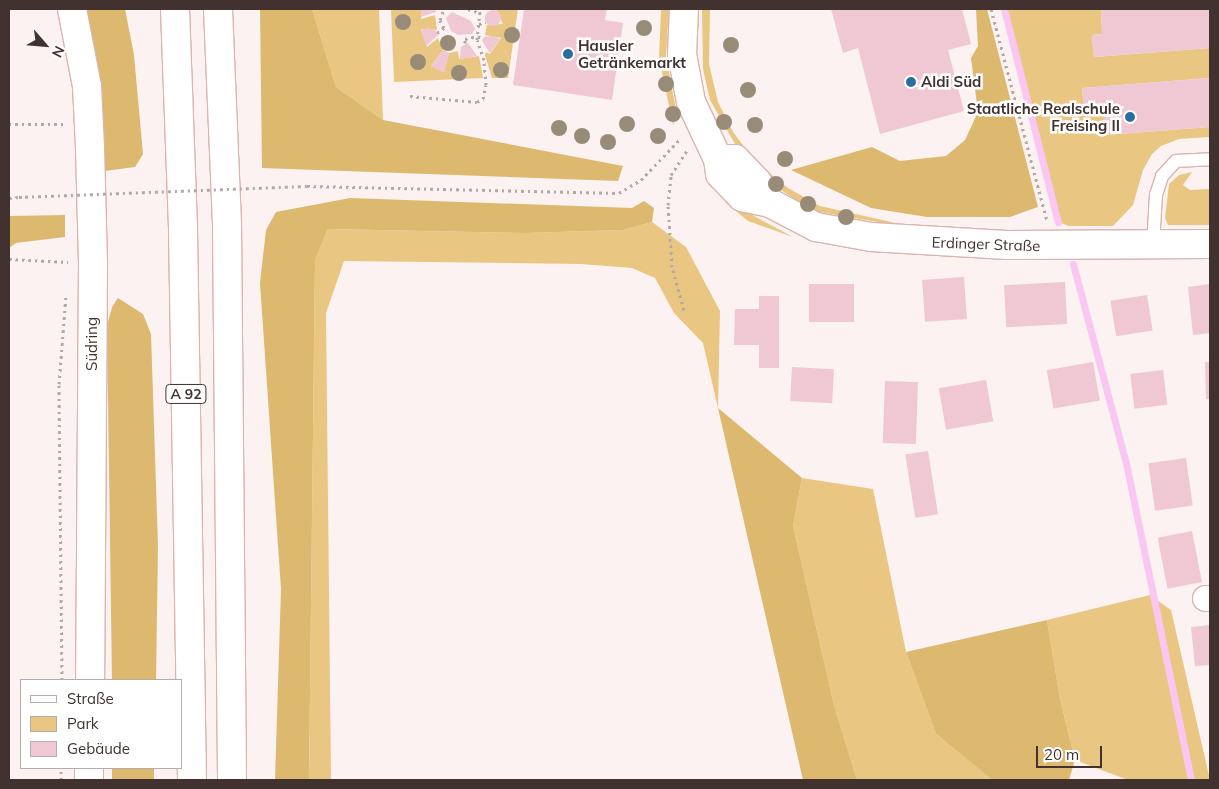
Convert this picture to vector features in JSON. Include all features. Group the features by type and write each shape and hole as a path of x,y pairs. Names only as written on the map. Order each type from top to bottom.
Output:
{"main road":[{"name":"Südring","path":"72,9 87,86 90,148 93,266 90,679"},
{"name":"A 92","path":"175,9 184,230 192,780"},
{"name":"A 92","path":"218,9 227,224 232,780"},
{"name":"Erdinger Straße","path":"684,9 682,54 685,80 701,128 718,159 735,159 757,182 770,203 809,225 871,237 1007,245 1210,244"}],"lane":[{"path":"1153,245 1156,195 1162,176 1176,162 1210,158"}],"path":[{"path":"468,9 480,11"},
{"path":"476,9 480,11"},
{"path":"991,9 1048,228"},
{"path":"436,10 443,10 440,20 444,28 437,33"},
{"path":"410,96 478,102 483,99 486,85 484,60 478,36 480,11"},
{"path":"479,24 486,22"},
{"path":"466,44 465,39 478,36 483,39"},
{"path":"64,115 66,132"},
{"path":"9,124 66,124"},
{"path":"9,198 307,186 618,194 641,180 701,128"},
{"path":"684,310 672,267 668,234 671,175 701,128"},
{"path":"71,193 72,202"},
{"path":"68,271 69,253"},
{"path":"9,259 69,262"},
{"path":"62,679 58,384 66,290"}],"green space":[{"path":"312,9 379,9 383,120 336,87"},
{"path":"391,9 422,9 421,19 435,15 437,30 421,29 427,47 438,38 443,50 431,66 444,72 449,53 458,51 459,59 479,56 483,78 394,82"},
{"path":"496,9 518,9 508,78 492,78 485,55 486,52 490,54 501,38 485,35 487,25 503,24"},
{"path":"661,9 669,9 666,56 677,115 673,125 659,58"},
{"path":"702,9 710,9 709,64 718,102 733,132 752,157 739,151 710,100 703,69"},
{"path":"1004,9 1101,9 1102,34 1092,35 1094,57 1210,48 1210,78 1082,88 1084,106 1103,105 1105,135 1210,127 1210,137 1179,139 1161,146 1152,154 1143,170 1133,205 1113,226 1069,226 1061,223"},
{"path":"762,167 788,188 820,206 931,231 813,211 763,178 757,171"},
{"path":"1192,172 1183,185 1190,190 1210,189 1210,225 1168,225 1165,218 1169,184 1179,175"},
{"path":"730,195 754,216 793,237 748,221 725,202"},
{"path":"652,222 686,247 720,311 718,408 703,343 674,313 655,278 632,268 581,264 344,261 326,313 331,780 309,780 315,260 328,229 526,233 623,230"},
{"path":"802,478 873,489 906,652 936,734 992,780 857,780 834,705 793,526"},
{"path":"1150,595 1171,610 1210,780 1128,780 1075,760 1060,699 1047,620"}],"shaded area":[{"path":"87,9 125,9 134,55 143,154 135,167 105,171 98,66"},
{"path":"260,9 312,9 336,87 383,120 623,166 618,181 262,168"},
{"path":"976,9 987,9 1038,207 1010,217 927,217 871,208 791,170 872,147 900,161 946,156 965,140 978,112 971,58 978,46"},
{"path":"350,198 632,208 644,201 654,208 652,222 623,230 526,233 328,229 315,260 309,780 275,780 281,589 260,283 266,230 276,212"},
{"path":"65,215 65,237 16,243 9,248 9,216"},
{"path":"118,298 143,314 151,334 158,546 156,679 112,679 107,326 112,307"},
{"path":"718,408 802,478 793,526 834,705 857,780 803,780"},
{"path":"1047,620 1060,699 1075,760 1069,780 992,780 936,734 906,652"},
{"path":"112,769 154,769 154,780 112,780"}],"building":[{"path":"422,9 436,9 436,12 421,17"},
{"name":"Hausler Getränkemarkt","path":"524,9 607,9 605,20 623,23 612,100 513,85"},
{"name":"Aldi Süd","path":"831,9 962,9 971,44 948,50 964,111 880,134 858,48 843,53"},
{"path":"1101,9 1210,9 1210,48 1094,57 1092,35 1102,34"},
{"path":"493,10 499,12 501,18 499,24 493,26 487,24 485,18 487,12"},
{"path":"452,12 471,21 475,29 472,34 458,35 451,31 446,18"},
{"path":"428,28 436,31 438,35 426,46 421,30"},
{"path":"492,36 500,39 490,53 482,41 484,37"},
{"path":"468,43 477,56 460,59 461,47"},
{"path":"443,50 449,53 444,73 431,66"},
{"path":"1210,78 1210,127 1105,135 1103,105 1084,106 1082,88"},
{"path":"964,277 967,319 925,322 922,280"},
{"path":"1065,282 1067,324 1006,327 1004,285"},
{"path":"809,284 854,284 854,322 809,322"},
{"path":"1210,284 1210,333 1193,335 1188,287"},
{"path":"1147,295 1153,331 1116,336 1110,301"},
{"path":"759,296 779,296 779,368 759,368 759,345 734,345 735,309 759,309"},
{"path":"1093,362 1100,400 1053,409 1047,370"},
{"path":"1205,362 1210,362 1210,399 1206,399"},
{"path":"792,367 834,369 832,403 790,401"},
{"path":"1163,370 1167,405 1135,409 1130,374"},
{"path":"986,380 993,421 946,430 939,388"},
{"path":"885,381 918,382 916,444 883,443"},
{"path":"928,451 938,514 915,518 905,455"},
{"path":"1186,458 1193,506 1155,511 1148,463"},
{"path":"1192,531 1202,582 1168,589 1158,538"},
{"path":"1210,625 1210,665 1195,666 1191,627"}],"waterway":[{"path":"1004,9 1058,222"},
{"path":"1073,264 1126,463 1191,780"}],"place":[{"name":"Hausler Getränkemarkt","path":"568,54"},
{"name":"Aldi Süd","path":"911,82"},
{"name":"Staatliche Realschule Freising II","path":"1130,117"}]}
